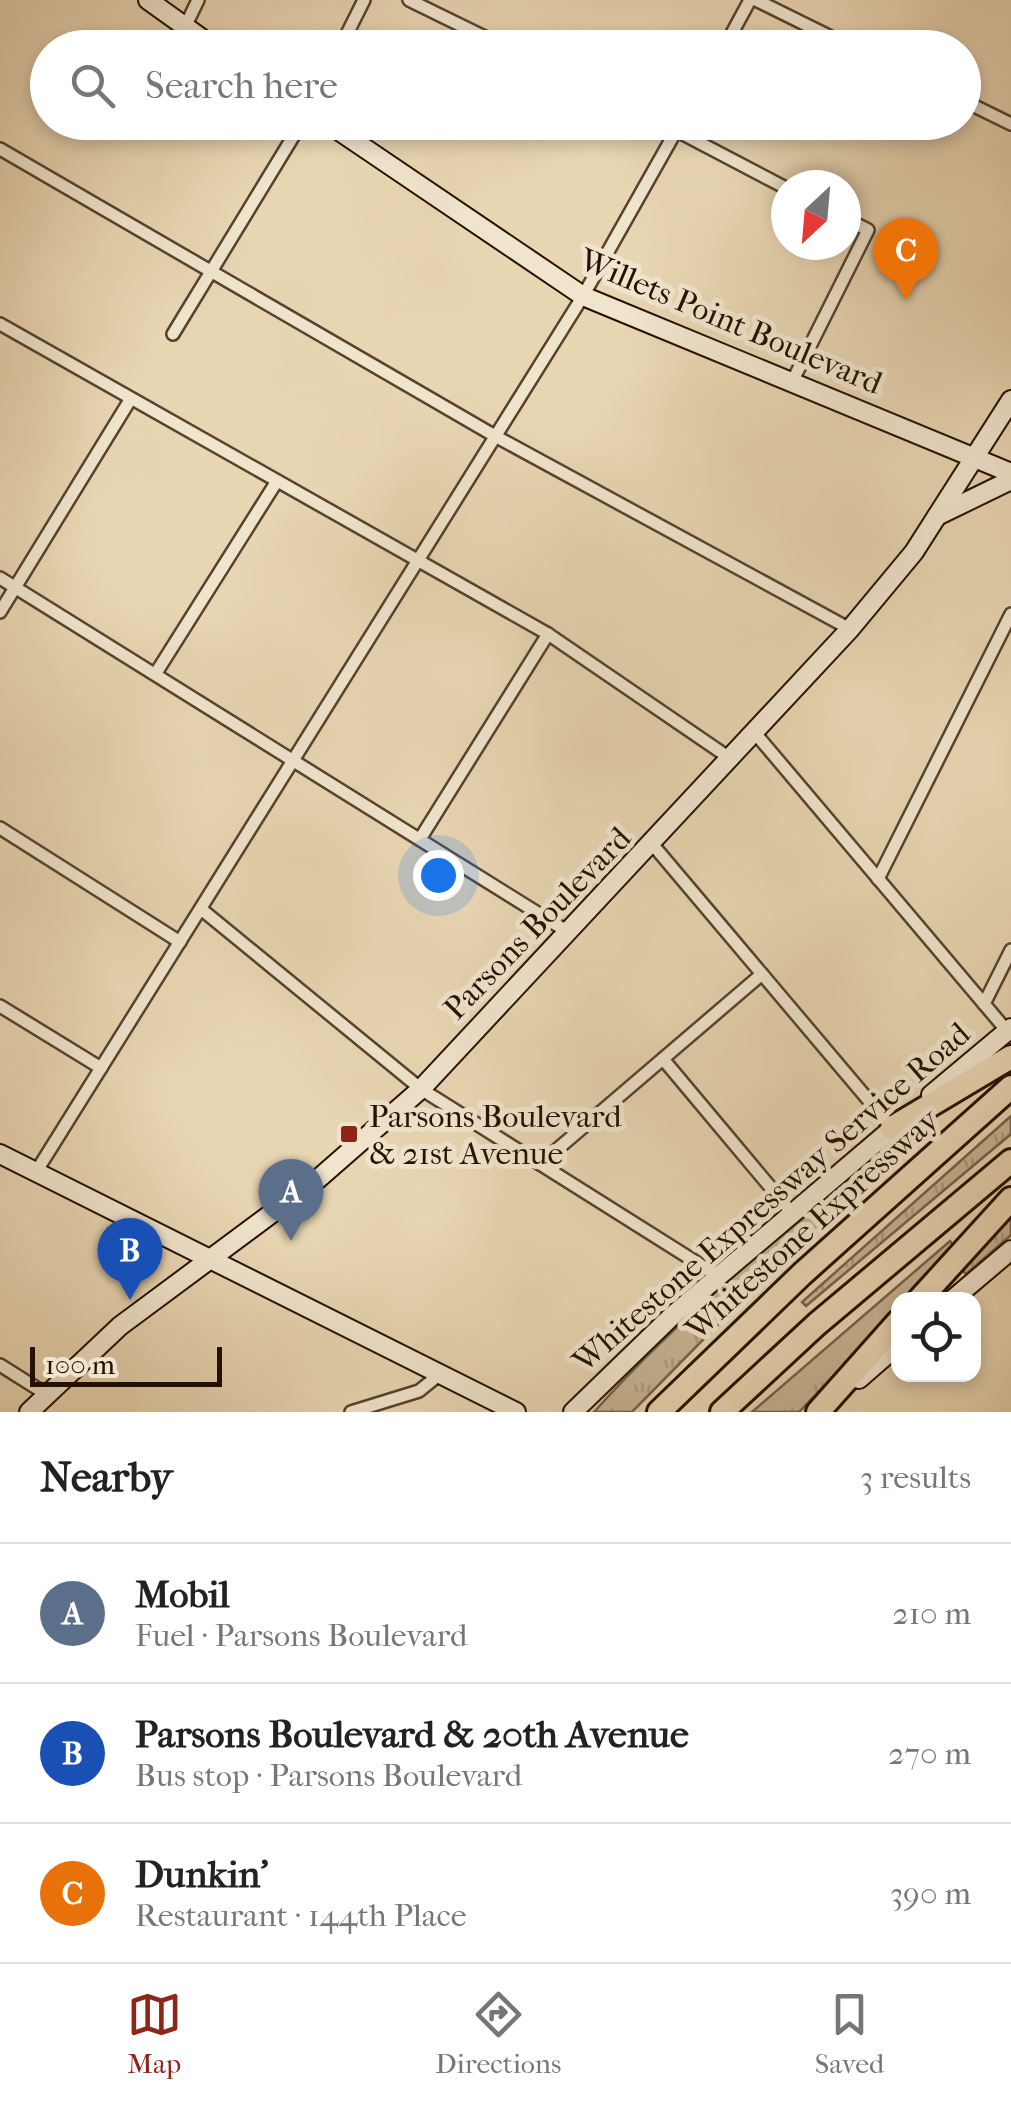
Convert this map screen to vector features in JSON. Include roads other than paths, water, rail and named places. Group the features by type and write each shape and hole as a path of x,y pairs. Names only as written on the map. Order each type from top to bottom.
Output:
{"highway":[{"path":"892,1128 1011,1057"},
{"name":"Whitestone Expressway","path":"660,1412 802,1274 1011,1088"},
{"path":"722,1412 817,1324 1011,1161"},
{"path":"926,1292 1011,1200"},
{"path":"819,1412 891,1330"}],"street":[{"path":"148,0 190,30"},
{"path":"184,26 198,0"},
{"path":"349,30 364,0"},
{"path":"409,0 470,30"},
{"path":"735,30 753,0 816,30"},
{"path":"981,109 1011,124"},
{"path":"174,334 291,140"},
{"name":"Willets Point Boulevard","path":"353,140 583,296 973,457 1011,477"},
{"path":"36,1172 583,296 671,140"},
{"path":"703,140 771,179"},
{"path":"0,149 495,436 850,629"},
{"path":"792,382 853,260"},
{"path":"0,324 548,634 732,759"},
{"path":"0,612 130,400"},
{"name":"Parsons Boulevard","path":"28,1412 120,1326 318,1179 421,1089 653,845 850,629 914,552 1011,400"},
{"path":"936,516 1011,477"},
{"path":"156,673 277,481"},
{"path":"0,578 568,932"},
{"path":"878,879 1011,614"},
{"path":"420,839 548,634"},
{"path":"755,733 1009,1030"},
{"path":"0,828 180,942"},
{"path":"653,845 892,1128"},
{"path":"201,909 421,1089 718,1276"},
{"path":"984,1004 1011,950"},
{"path":"540,1164 762,974"},
{"path":"0,1006 101,1068"},
{"name":"Whitestone Expressway Service Road","path":"573,1412 718,1276 1009,1030"},
{"path":"663,1059 792,1214"},
{"path":"0,1154 516,1412"},
{"path":"961,1292 1011,1250"},
{"path":"819,1412 891,1351"},
{"path":"0,1365 46,1394"},
{"path":"351,1412 419,1390 440,1374"}],"place":[{"name":"Dunkin'","path":"906,300"},
{"name":"Parsons Boulevard & 21st Avenue","path":"349,1134"},
{"name":"Mobil","path":"291,1241"},
{"name":"Parsons Boulevard & 20th Avenue","path":"130,1300"}]}
